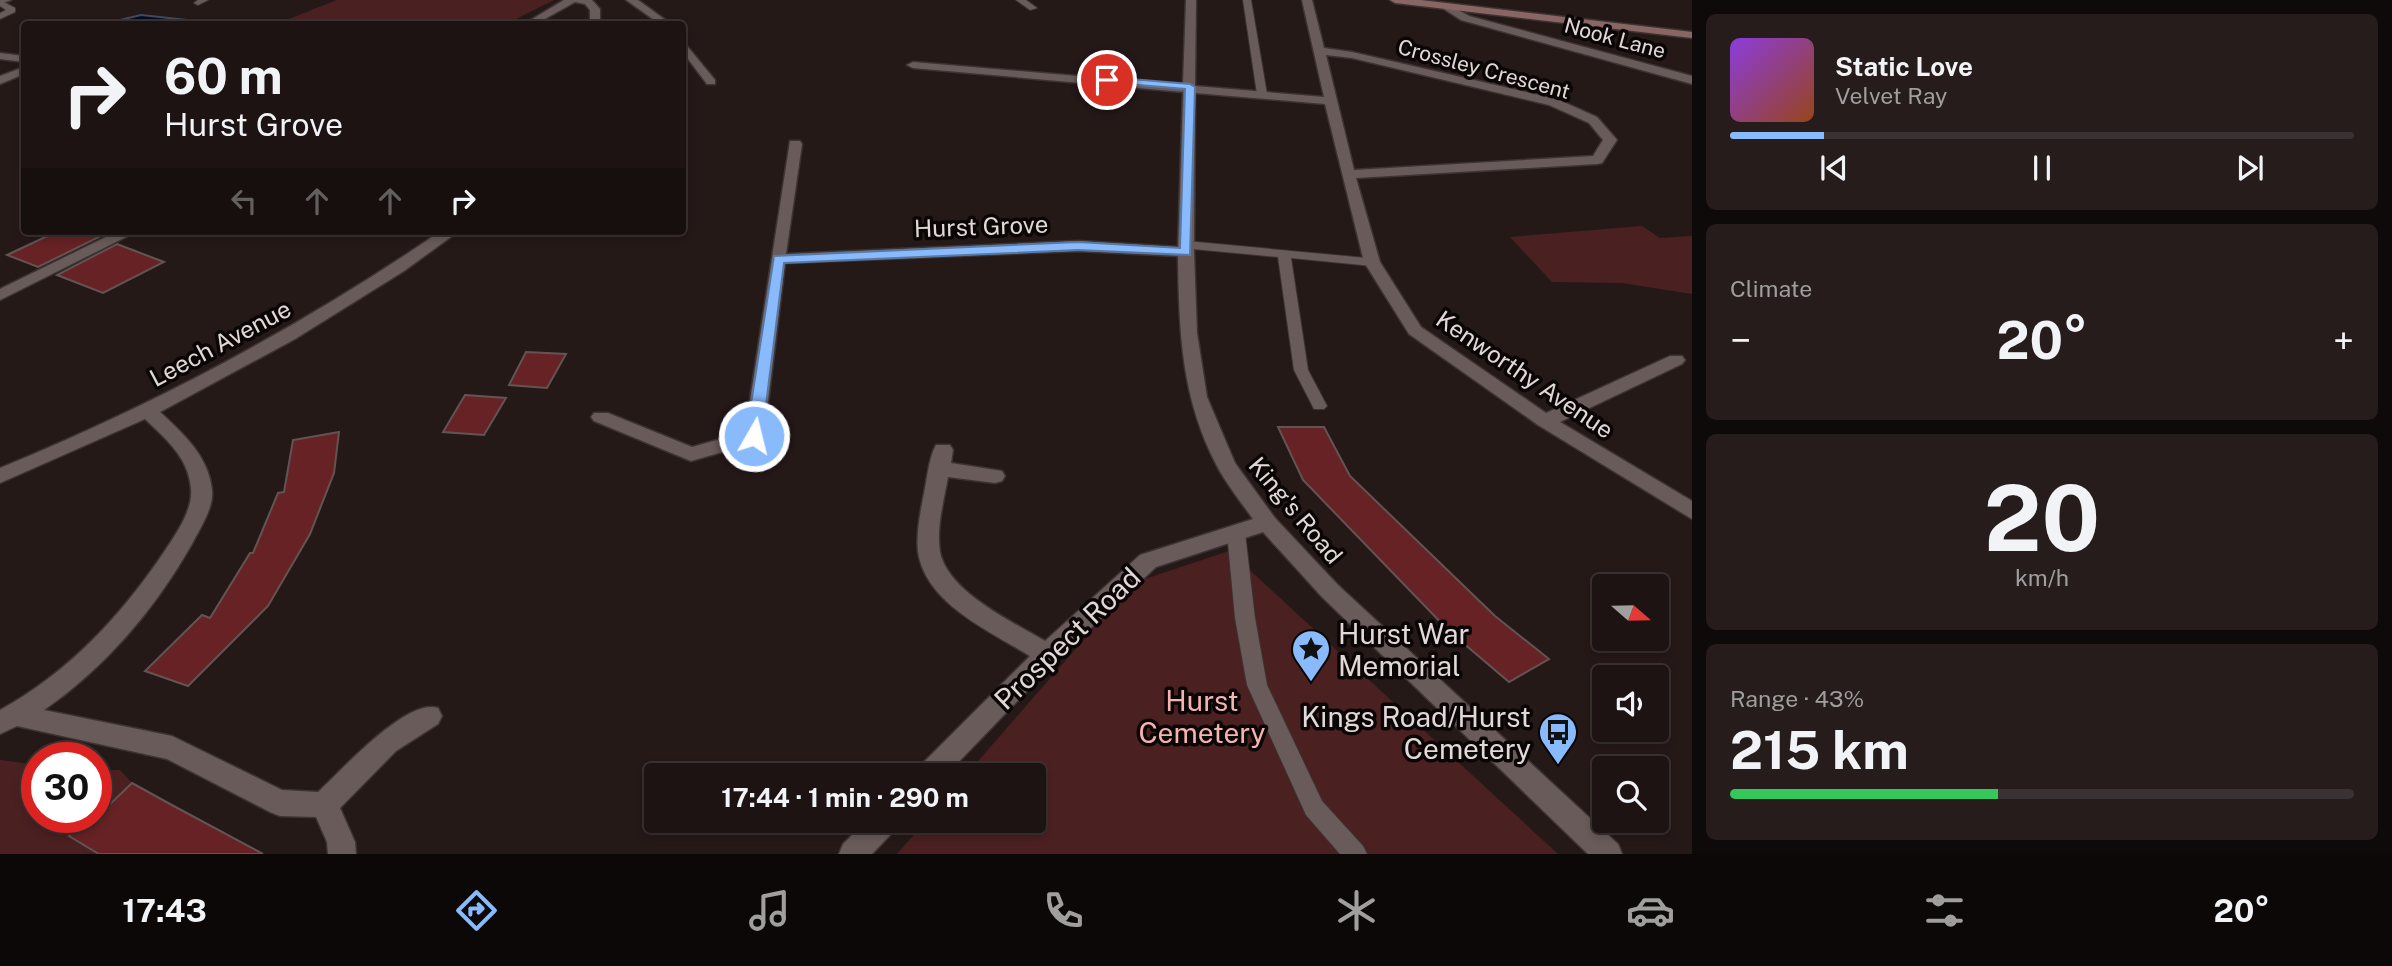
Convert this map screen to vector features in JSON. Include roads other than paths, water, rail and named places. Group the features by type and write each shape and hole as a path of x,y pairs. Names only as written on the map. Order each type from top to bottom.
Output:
{"main road":[{"path":"1395,0 1692,35"}],"street":[{"path":"0,2 6,0"},
{"path":"534,21 571,0"},
{"path":"578,0 588,2 595,9 595,21"},
{"path":"631,0 662,21"},
{"name":"King's Road","path":"1191,0 1186,248 1188,332 1198,397 1226,465 1267,523 1330,591 1608,854"},
{"name":"Kenworthy Avenue","path":"1307,0 1348,174 1373,262 1415,330 1545,421 1692,511"},
{"name":"Nook Lane","path":"1448,7 1465,18 1692,79"},
{"path":"686,48 711,82"},
{"name":"Crossley Crescent","path":"1319,51 1352,55 1553,102 1593,120 1610,140 1597,160 1348,174"},
{"path":"0,57 21,59"},
{"path":"913,65 1331,101"},
{"path":"0,80 21,71"},
{"path":"601,417 691,453 754,436 796,144"},
{"path":"0,295 122,235"},
{"name":"Leech Avenue","path":"0,476 146,410 236,365 318,319 445,235"},
{"name":"Hurst Grove","path":"778,259 1078,246 1186,248"},
{"path":"1545,421 1676,360"},
{"path":"8,719 58,686 103,647 132,616 188,533 202,493 196,471 187,448 146,410"},
{"path":"995,476 942,460 930,527 929,554 937,576 955,594 1047,654"},
{"name":"Prospect Road","path":"941,763 1047,654 1148,561 1267,523"},
{"path":"8,719 172,748 280,803 324,804 387,743 429,716"},
{"path":"324,804 341,842 342,854"},
{"path":"853,854 873,833"}],"lane":[{"path":"1020,0 1033,8"},
{"path":"1247,0 1262,94"},
{"path":"0,2 12,10 0,16"},
{"path":"1186,248 1373,262"},
{"path":"1284,254 1301,370 1319,406"},
{"path":"1236,533 1245,618 1257,685 1314,808 1355,854"}],"water":[{"path":"141,15 196,21 116,21"}],"place":[{"name":"Hurst War Memorial","path":"1311,683"},
{"name":"Kings Road/Hurst Cemetery","path":"1558,766"}],"park label":[{"name":"Hurst Cemetery","path":"1202,716"}]}
